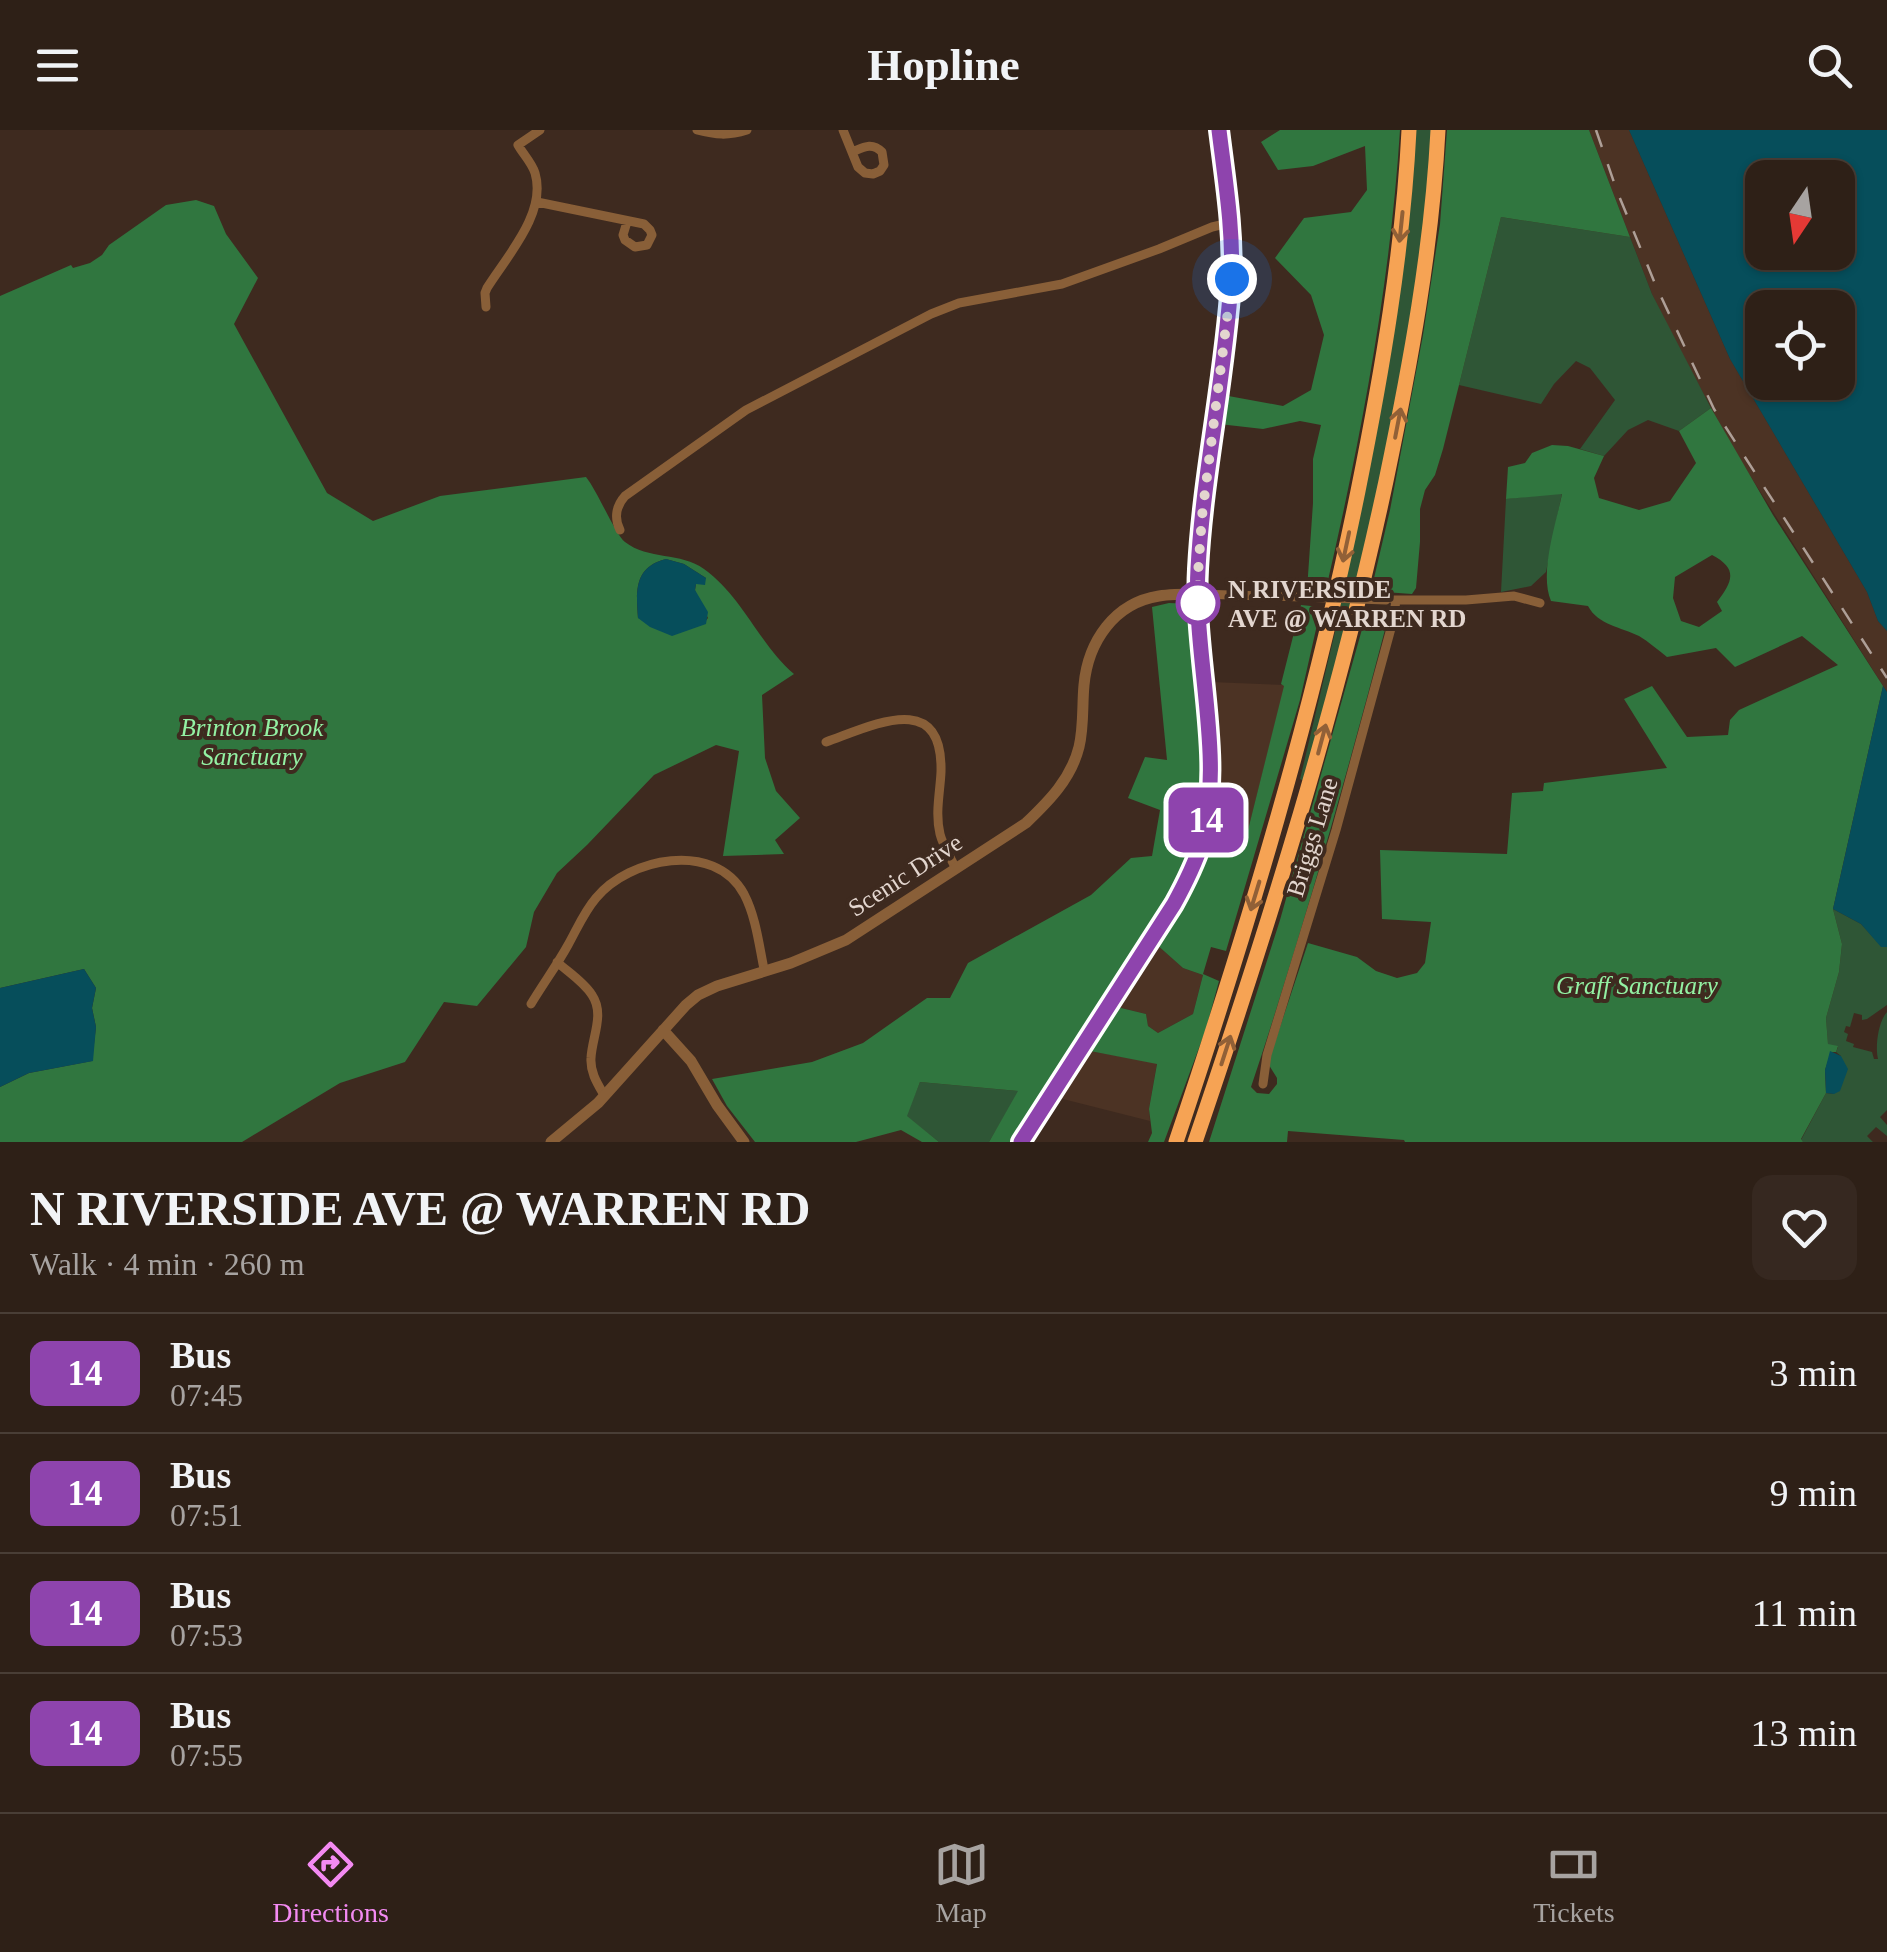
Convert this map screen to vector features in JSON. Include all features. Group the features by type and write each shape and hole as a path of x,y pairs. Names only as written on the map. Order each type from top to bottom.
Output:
{"highway":[{"path":"1176,1142 1280,813 1323,649 1387,334 1409,130"},
{"path":"1196,1142 1298,823 1366,570 1415,330 1438,130"}],"main road":[{"path":"1021,1142 1174,904 1200,847 1208,813 1210,775 1198,594 1202,516 1232,279 1219,130"}],"street":[{"path":"486,307 487,288 537,202 534,171 518,146 540,130"},
{"path":"698,130 718,135 746,130"},
{"path":"843,130 852,152"},
{"path":"537,202 627,222"},
{"path":"620,530 616,516 625,496 746,410 932,314 959,303 1062,284 1229,223"},
{"path":"1198,594 1391,600 1514,596 1540,602"},
{"name":"Scenic Drive","path":"551,1142 598,1103 698,995 846,940 1026,823 1066,780 1078,750 1084,684 1094,641 1126,608 1156,596 1198,594"},
{"name":"Briggs Lane","path":"1263,1084 1267,1055 1358,754 1393,621 1391,600"},
{"path":"826,742 886,721 910,718 928,725 940,744 940,836 956,869"},
{"path":"531,1004 596,897 614,880 652,864 689,860 720,871 743,892 764,970"},
{"path":"556,962 591,993 597,1004 591,1070 604,1095"},
{"path":"663,1030 691,1061 744,1142"}],"shaded area":[{"path":"1589,130 1629,130 1730,359 1745,385 1745,400 1754,400 1887,631 1887,692 1737,455 1652,294"},
{"path":"1211,682 1285,685 1246,838 1208,847 1218,776"},
{"path":"1156,944 1183,968 1203,975 1193,1014 1158,1033 1148,1026 1146,1014 1117,1007"},
{"path":"1090,1051 1157,1063 1150,1121 1059,1098"}],"green space":[{"path":"1280,130 1400,130 1389,246 1372,361 1326,589 1307,590 1313,459 1321,425 1300,421 1263,429 1219,424 1223,395 1283,406 1311,390 1324,335 1311,295 1275,258 1304,218 1351,212 1367,190 1365,146 1313,166 1278,170 1261,142"},
{"path":"1415,130 1433,130 1422,240 1397,404 1374,512 1304,781 1300,779 1370,464"},
{"path":"1447,130 1589,130 1630,237 1501,217 1443,449 1420,509 1416,588 1412,594 1371,591 1423,335 1440,224"},
{"name":"Brinton Brook Sanctuary","path":"196,200 214,206 226,234 258,278 234,324 327,493 373,521 440,496 586,477 625,542 634,548 695,564 717,580 794,674 762,695 765,758 776,791 800,818 775,840 784,854 723,856 739,751 716,745 654,775 557,873 534,912 526,947 477,1006 444,1002 405,1062 340,1083 242,1142 0,1142 0,1087 29,1073 92,1061 96,988 84,969 0,988 0,296 71,265 73,268 90,263 166,205","holes":["666,559 684,564 706,578 696,584 695,590 708,618 685,629 638,618 639,581 648,568"]},
{"path":"1501,217 1630,237 1652,294 1711,408 1679,431 1648,420 1628,430 1604,456 1580,449 1615,400 1590,368 1576,361 1541,404 1459,385"},
{"name":"Graff Sanctuary","path":"1711,408 1773,515 1883,686 1833,909 1842,944 1826,1018 1828,1044 1838,1046 1836,1052 1831,1052 1825,1070 1826,1093 1801,1139 1803,1142 1405,1142 1288,1131 1287,1142 1209,1142 1280,920 1368,608 1386,608 1387,622 1323,856 1251,1087 1257,1093 1269,1094 1277,1084 1270,1057 1308,943 1357,957 1376,971 1397,978 1417,973 1425,963 1431,922 1382,919 1380,850 1507,854 1512,793 1543,791 1544,783 1667,768 1624,699 1652,686 1687,737 1728,735 1730,720 1739,710 1838,665 1802,636 1735,667 1716,648 1667,657 1639,636 1604,621 1588,606 1551,601 1548,563 1562,494 1506,499 1508,467 1525,463 1532,453 1552,445 1604,456 1594,478 1599,498 1639,510 1670,501 1696,463 1679,431","holes":["1712,555 1721,560 1730,576 1717,602 1722,611 1699,627 1681,621 1673,598 1675,577"]},
{"path":"1562,493 1546,572 1531,586 1501,592 1506,499"},
{"path":"1191,604 1205,781 1194,843 1168,902 1015,1142 989,1142 1018,1091 920,1082 907,1116 939,1142 922,1142 901,1130 856,1142 755,1142 712,1079 812,1062 863,1043 927,998 950,998 968,963 1091,895 1131,858 1152,856 1160,810 1128,798 1145,757 1167,760 1152,607"},
{"path":"1301,605 1321,607 1300,700 1226,951 1211,947 1203,974 1219,981 1206,1029 1164,1142 1148,1142 1157,1064 1090,1051 1117,1007 1146,1014 1148,1026 1158,1033 1193,1014 1203,975 1183,968 1156,944 1187,894 1208,847 1246,838"},
{"path":"1833,909 1861,924 1881,946 1887,947 1887,1005 1867,1019 1862,1020 1862,1015 1854,1013 1844,1032 1853,1047 1872,1052 1874,1059 1878,1059 1878,1035 1887,1012 1887,1110 1880,1117 1887,1125 1887,1136 1876,1127 1867,1136 1873,1142 1801,1140 1826,1093 1834,1094 1841,1056 1836,1052 1838,1047 1828,1045 1826,1018 1842,944"},
{"path":"920,1082 1019,1091 989,1142 939,1142 906,1116"}],"water":[{"path":"1629,130 1887,130 1887,631 1754,400 1855,400 1855,290 1745,290 1745,385 1730,359"},
{"path":"666,559 684,564 706,578 705,585 696,584 695,590 708,612 706,624 672,636 638,618 639,581 648,568"},
{"path":"1883,686 1887,692 1887,947 1881,947 1861,924 1833,909"},
{"path":"84,969 96,988 92,1008 96,1027 93,1061 29,1073 0,1087 0,988"},
{"path":"1830,1051 1841,1056 1848,1069 1840,1091 1834,1094 1826,1093 1825,1070"}],"railway":[{"path":"1596,130 1656,286 1714,409 1887,678"}],"bus line":[{"name":"14","path":"1021,1142 1174,904 1188,878 1206,825 1210,775 1198,574 1232,279 1219,130"}],"place":[{"name":"N RIVERSIDE AVE @ WARREN RD","path":"1198,603"}],"route":[{"path":"1198,603 1202,516 1232,279"}]}
